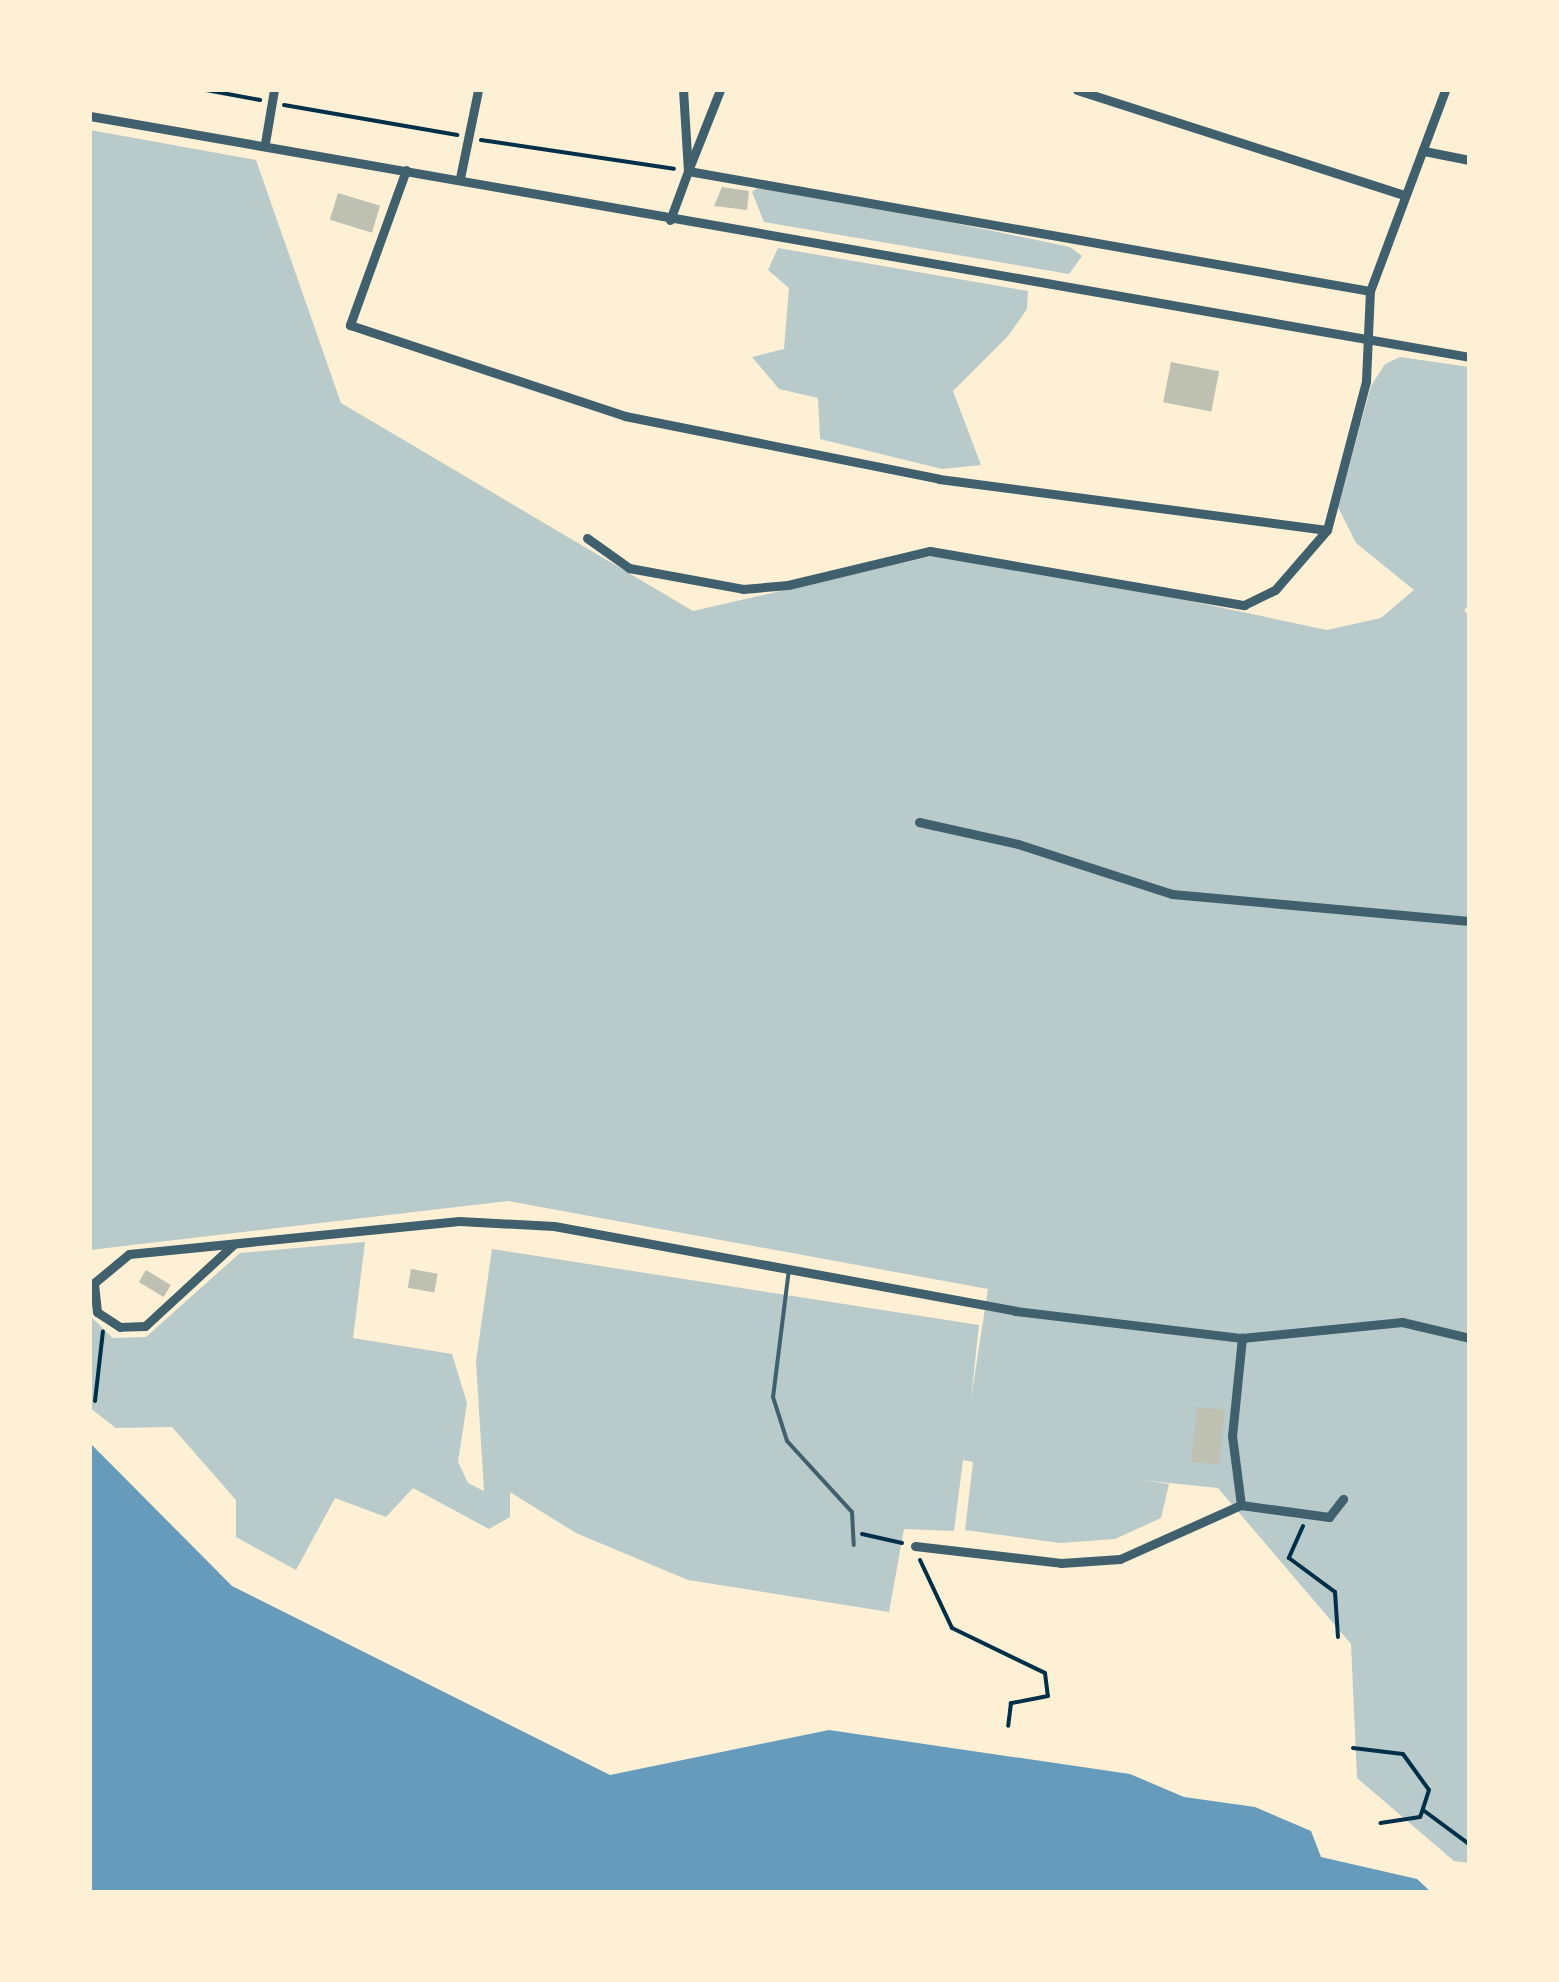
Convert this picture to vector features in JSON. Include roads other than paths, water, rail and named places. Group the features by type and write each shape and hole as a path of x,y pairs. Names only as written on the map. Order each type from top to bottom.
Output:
{"street":[{"path":"265,143 274,90"},
{"path":"460,178 478,90"},
{"path":"683,90 688,171"},
{"path":"670,220 719,90"},
{"path":"1078,90 1404,196"},
{"path":"587,538 628,568 744,588 788,585 930,551 1244,604 1275,590 1326,530 1366,381 1370,291 1445,90"},
{"path":"90,116 265,143 670,220 1368,336 1469,357"},
{"path":"1424,151 1469,160"},
{"path":"406,170 350,325 625,416 939,479 1326,530"},
{"path":"688,171 1370,291"},
{"path":"918,822 1018,844 1172,894 1469,922"},
{"path":"234,1244 145,1326 106,1322 97,1312 94,1283 117,1259 234,1244 459,1221 554,1226 1015,1310 1242,1338 1402,1322 1469,1338"},
{"path":"1241,1505 1232,1436 1242,1338"},
{"path":"915,1546 1060,1563 1120,1559 1241,1505 1328,1517 1343,1498"}],"lane":[{"path":"789,1269 773,1397 787,1441 852,1512 854,1545"}],"water":[{"path":"90,1443 232,1586 610,1775 829,1730 1130,1774 1184,1797 1255,1807 1311,1831 1321,1857 1417,1879 1431,1892 90,1892"}]}
